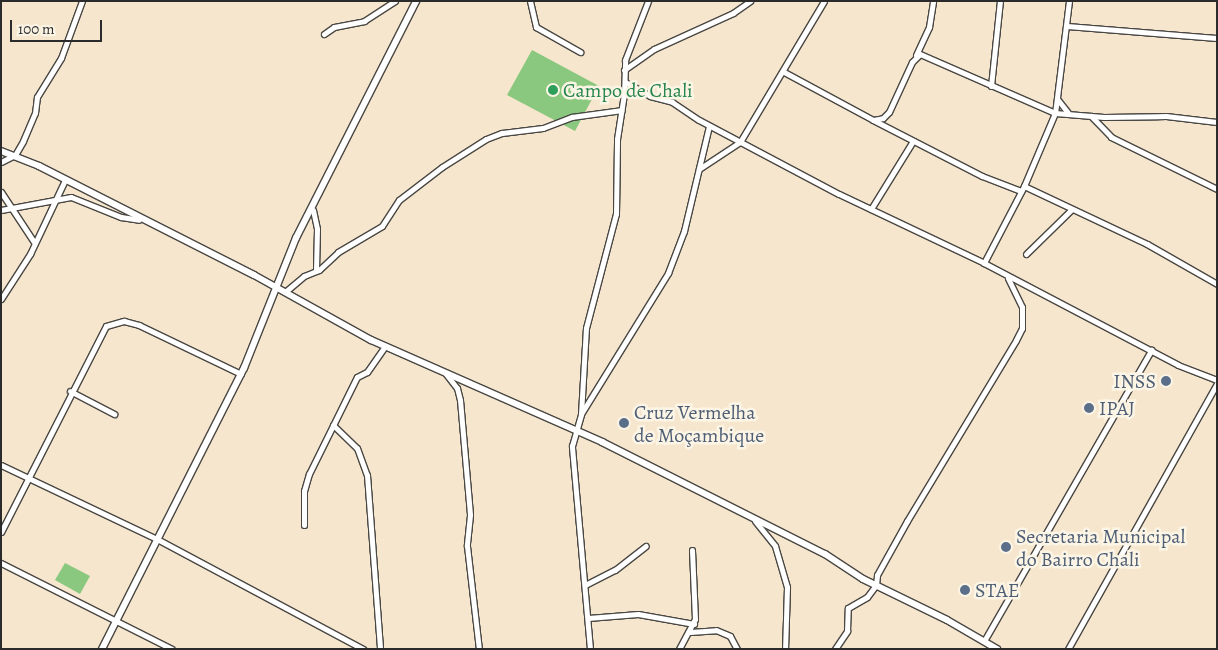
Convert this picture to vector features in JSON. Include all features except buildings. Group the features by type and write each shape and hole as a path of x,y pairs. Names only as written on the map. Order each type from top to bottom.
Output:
{"street":[{"path":"1,162 15,155 32,123 42,88 61,58 82,1"},
{"path":"324,34 334,27 364,21 396,1"},
{"path":"102,649 241,374 275,286 416,1"},
{"path":"530,1 536,28 580,52"},
{"path":"581,414 585,338 616,214 617,139 625,82 624,71 648,1"},
{"path":"624,71 654,49 733,13 750,1"},
{"path":"698,170 740,142 784,72 824,1"},
{"path":"873,120 883,118 890,112 929,27 933,1"},
{"path":"991,86 1000,1"},
{"path":"984,263 1022,189 1055,113 1069,1"},
{"path":"1067,26 1217,38"},
{"path":"916,55 924,54 991,86 1055,113 1092,116 1166,116 1217,122"},
{"path":"784,72 982,176 1022,189 1072,209 1146,244 1217,284"},
{"path":"625,82 650,96 672,102 709,126 740,142 871,209 984,263 1151,350 1217,382 1068,649"},
{"path":"1058,100 1068,113"},
{"path":"285,292 304,276 316,271 338,252 382,226 399,200 442,167 486,139 502,133 543,128 572,117 622,110"},
{"path":"1092,116 1111,137 1217,189"},
{"path":"590,649 572,448 576,430 581,414 668,273 682,237 709,126"},
{"path":"871,209 913,141"},
{"path":"1,151 15,155 139,220 275,286 385,346 576,430 824,554 876,585 997,649"},
{"path":"1,299 34,242 65,180"},
{"path":"1,192 34,242"},
{"path":"1,210 56,200 82,199 121,218 139,220"},
{"path":"1026,254 1072,209"},
{"path":"313,210 317,229 316,271"},
{"path":"836,649 847,631 848,608 867,597 876,585 877,575 907,521 928,492 1022,328 1020,298 1007,276"},
{"path":"1,532 70,392 106,326 124,321 160,334 241,374"},
{"path":"304,525 305,483 357,377 367,372 385,346"},
{"path":"984,642 1151,350"},
{"path":"446,374 457,388 460,400 470,515 467,546 479,649"},
{"path":"70,392 114,414"},
{"path":"333,425 356,448 367,475 380,649"},
{"path":"1,465 157,539 363,649"},
{"path":"753,519 775,546 787,587 785,649"},
{"path":"585,585 615,570 646,546"},
{"path":"679,649 694,624 692,550"},
{"path":"1,563 172,649"},
{"path":"588,618 638,614 694,624"},
{"path":"690,632 716,630 730,636 737,649"}],"green space":[{"name":"Campo de Chali","path":"532,50 599,86 575,131 507,95"},
{"path":"65,563 90,576 80,594 55,580"}],"place":[{"name":"Campo de Chali","path":"553,90"},
{"name":"INSS","path":"1166,381"},
{"name":"IPAJ","path":"1089,408"},
{"name":"Cruz Vermelha de Moçambique","path":"624,423"},
{"name":"Secretaria Municipal do Bairro Chali","path":"1006,547"},
{"name":"STAE","path":"965,590"}]}
